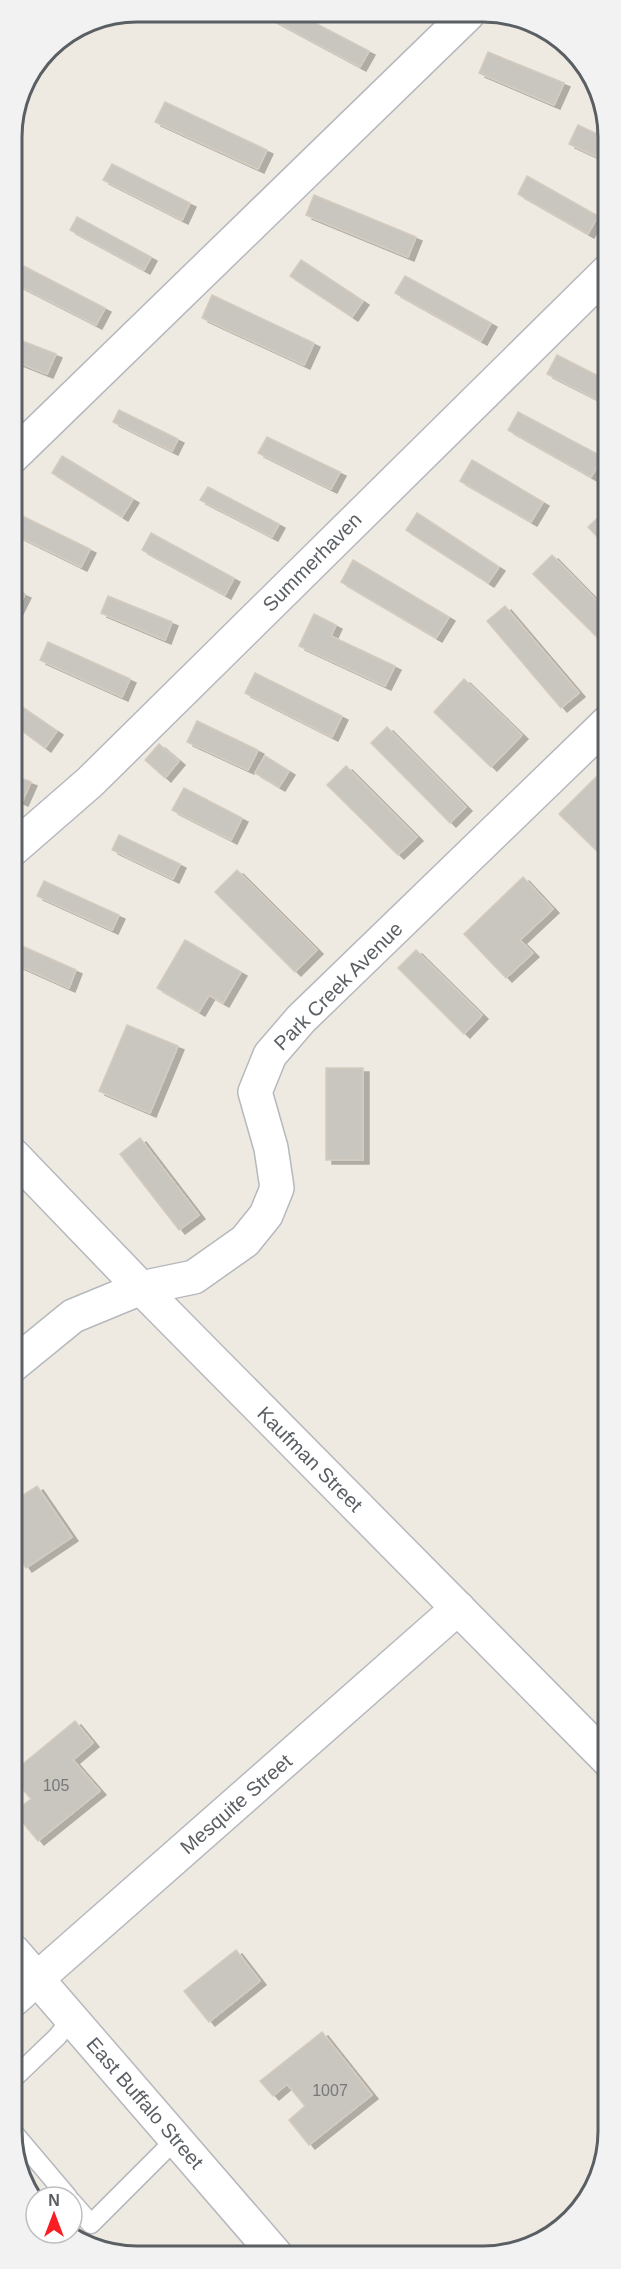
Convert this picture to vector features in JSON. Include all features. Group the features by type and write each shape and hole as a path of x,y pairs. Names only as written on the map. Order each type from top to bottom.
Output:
{"street":[{"path":"23,446 460,22"},
{"name":"Summerhaven","path":"23,841 90,782 598,281"},
{"name":"Park Creek Avenue","path":"22,1357 73,1316 141,1288 194,1277 245,1241 266,1215 277,1188 271,1148 255,1092 270,1055 301,1019 598,732"},
{"name":"Kaufman Street","path":"22,1165 141,1288 598,1750"},
{"name":"Mesquite Street","path":"22,1992 458,1608"},
{"name":"East Buffalo Street","path":"22,1961 268,2246"}],"lane":[{"path":"22,2070 57,2037 72,2018"},
{"path":"84,2216 91,2224 176,2139"},
{"path":"23,2144 58,2185"}],"building":[{"path":"277,22 313,22 369,51 360,67"},
{"path":"488,52 564,83 554,105 479,73"},
{"path":"165,102 267,150 258,169 155,122"},
{"path":"578,125 598,134 598,157 569,144"},
{"path":"112,164 190,203 182,220 103,180"},
{"path":"527,176 598,216 588,234 518,194"},
{"path":"314,195 416,237 408,257 306,215"},
{"path":"77,217 151,257 144,270 70,230"},
{"path":"301,260 363,301 352,317 290,276"},
{"path":"23,266 105,308 96,325 23,288"},
{"path":"405,276 491,323 481,341 395,293"},
{"path":"212,295 314,343 304,365 202,318"},
{"path":"23,341 56,354 47,374 23,364"},
{"path":"557,355 598,376 598,400 547,374"},
{"path":"119,410 178,439 172,451 113,422"},
{"path":"518,412 598,454 598,465 591,477 508,430"},
{"path":"267,437 340,472 331,489 258,453"},
{"path":"62,456 133,499 122,517 52,473"},
{"path":"472,460 543,502 531,522 460,481"},
{"path":"208,487 279,524 272,537 200,500"},
{"path":"417,513 499,567 488,583 406,530"},
{"path":"23,516 90,549 81,567 23,538"},
{"path":"598,518 598,538 588,527"},
{"path":"151,533 234,578 225,595 142,550"},
{"path":"552,555 598,602 598,638 533,574"},
{"path":"353,560 449,617 436,638 341,582"},
{"path":"108,596 172,622 165,640 101,613"},
{"path":"505,606 579,693 561,708 487,621"},
{"path":"314,614 336,625 331,636 395,666 385,686 299,646"},
{"path":"48,642 130,679 122,697 40,660"},
{"path":"255,673 342,716 332,737 245,693"},
{"path":"464,679 522,735 491,767 434,712"},
{"path":"23,707 57,731 45,748 23,731"},
{"path":"197,721 258,750 248,770 187,742"},
{"path":"387,727 466,807 450,823 371,743"},
{"path":"159,744 179,761 165,778 145,760"},
{"path":"265,756 289,771 279,787 255,773"},
{"path":"346,766 417,837 398,855 327,785"},
{"path":"598,775 598,852 559,814"},
{"path":"23,779 31,782 23,801"},
{"path":"184,788 242,818 231,840 172,810"},
{"path":"119,835 180,864 173,879 112,850"},
{"path":"237,870 317,950 295,972 215,892"},
{"path":"523,877 553,909 520,940 533,953 506,978 464,934"},
{"path":"44,881 119,915 112,930 37,896"},
{"path":"185,940 241,972 223,1003 209,995 199,1012 157,988"},
{"path":"23,946 76,970 69,988 23,967"},
{"path":"416,950 482,1015 464,1034 398,968"},
{"path":"127,1025 178,1046 150,1113 99,1091"},
{"path":"326,1068 363,1068 363,1160 326,1160"},
{"path":"140,1138 199,1215 179,1230 120,1154"},
{"path":"37,1486 72,1537 26,1568 22,1563 22,1496"},
{"path":"75,1721 93,1743 73,1760 100,1791 38,1841 22,1822 22,1806 31,1799 22,1789 22,1764"},
{"path":"236,1950 260,1981 209,2022 184,1991"},
{"path":"322,2032 372,2095 309,2145 289,2120 305,2106 287,2084 273,2096 260,2081"}]}
